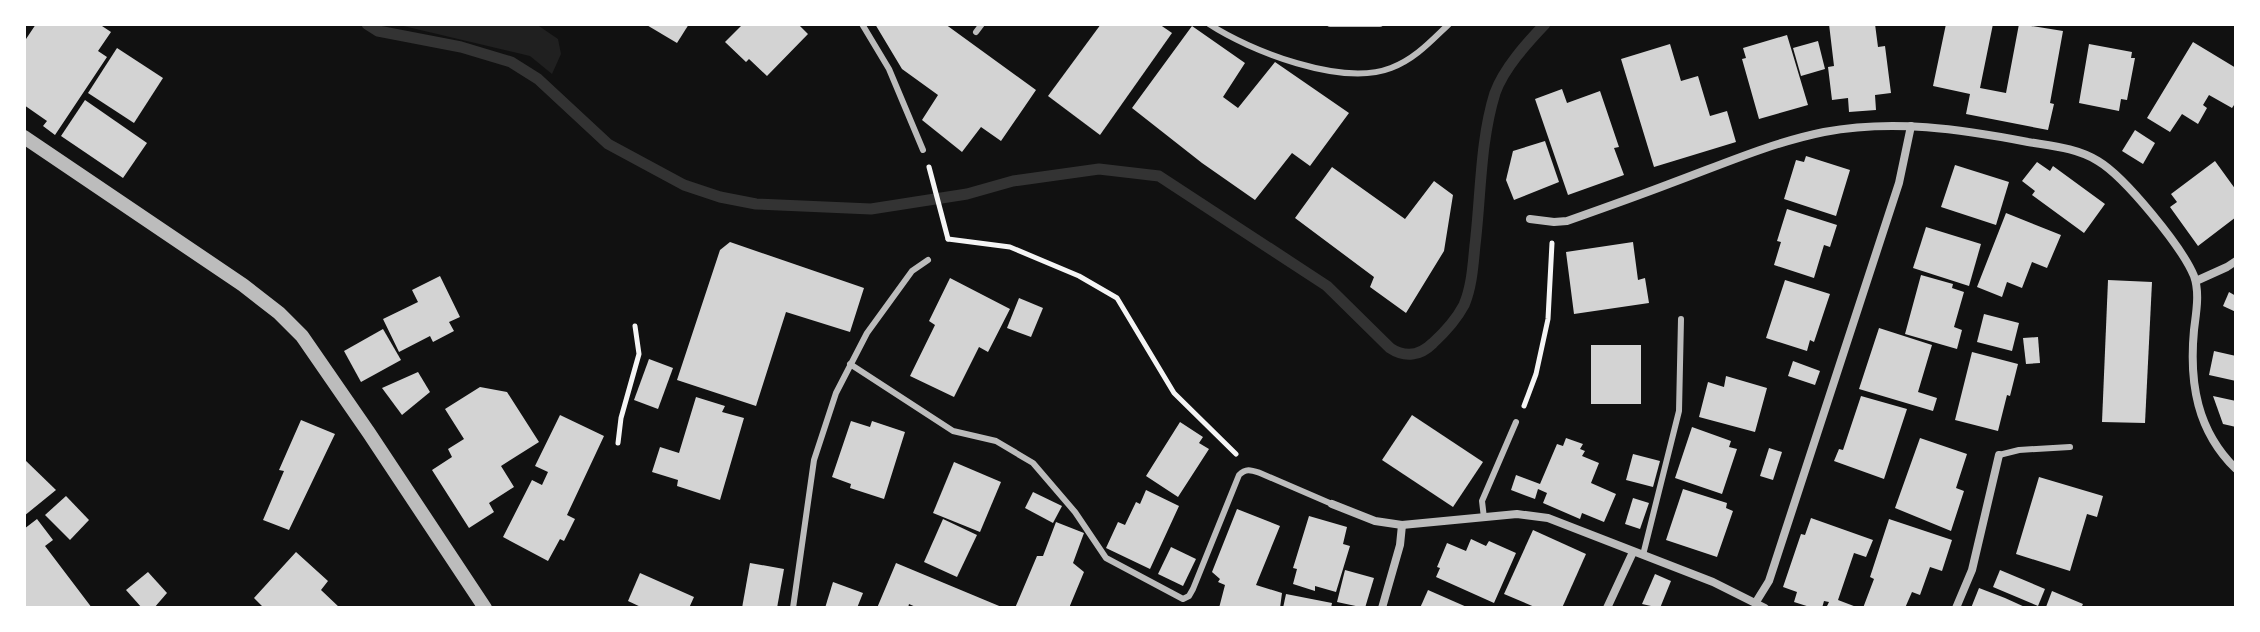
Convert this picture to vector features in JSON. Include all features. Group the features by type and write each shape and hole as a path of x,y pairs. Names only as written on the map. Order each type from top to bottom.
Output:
{"street":[{"path":"1756,602 1769,581 1899,183 1911,126"},
{"path":"1530,219 1567,221 1783,142 1850,128 1955,128 2077,151 2112,170 2180,250 2196,281 2192,376 2195,393 2213,440 2221,454 2236,469"},
{"path":"24,137 243,285 302,336 485,608"},
{"path":"2196,281 2236,261"},
{"path":"1956,608 1972,570 1999,455"},
{"path":"1332,504 1375,521 1402,525 1517,514 1548,518 1765,608"},
{"path":"1382,608 1400,545 1402,525"},
{"path":"1607,608 1633,552"}],"lane":[{"path":"862,24 889,69 923,150"},
{"path":"976,32 982,24"},
{"path":"1209,24 1249,47 1297,62 1323,69 1366,73 1388,70 1413,58 1449,24"},
{"path":"1330,24 1380,24"},
{"path":"793,608 816,451 836,393 867,333 912,271 928,260"},
{"path":"1643,555 1679,411 1681,319"},
{"path":"850,364 953,431 996,441 1033,463 1075,512 1106,558 1183,599 1193,589 1239,475 1248,469 1332,504"},
{"path":"1484,518 1482,501 1516,422"},
{"path":"1999,455 2019,450 2070,447"}],"path":[{"path":"932,178 948,239 1010,247 1079,276 1117,298 1174,393 1242,459 1248,469"},
{"path":"1516,422 1536,374 1548,319 1554,222"},
{"path":"618,443 621,418 639,354 635,326"}],"shaded area":[{"path":"395,24 536,24 558,39 561,54 552,74 530,56"}],"building":[{"path":"36,24 99,24 111,32 98,51 107,57 55,135 43,126 47,121 24,105 24,42"},
{"path":"645,24 689,24 677,43"},
{"path":"743,24 798,24 808,34 767,76 725,42"},
{"path":"875,24 945,24 1036,90 1001,141 981,127 962,152 922,120 938,95 902,69"},
{"path":"1101,24 1159,24 1172,33 1100,135 1048,96"},
{"path":"1829,24 1875,24 1878,47 1885,46 1891,93 1875,95 1876,110 1849,112 1848,98 1832,100 1828,67 1834,66"},
{"path":"1946,24 1993,24 1980,88 2006,93 2019,24 2063,31 2048,130 1966,114 1970,94 1933,86"},
{"path":"1192,26 1245,63 1223,97 1238,108 1275,62 1349,113 1310,166 1292,153 1255,200 1132,108"},
{"path":"1787,35 1808,105 1759,119 1742,59 1746,58 1743,48"},
{"path":"1818,41 1825,69 1801,76 1793,48"},
{"path":"2193,42 2236,68 2236,102 2232,108 2209,95 2203,105 2207,108 2198,124 2182,114 2170,132 2147,118"},
{"path":"1670,44 1681,81 1698,76 1710,116 1727,111 1736,142 1654,167 1621,59"},
{"path":"2089,44 2132,52 2131,58 2135,58 2127,100 2121,99 2119,111 2079,103"},
{"path":"117,48 163,78 134,123 88,93"},
{"path":"1562,89 1567,103 1600,91 1619,147 1614,148 1624,175 1568,195 1535,99"},
{"path":"85,100 147,143 123,178 61,136"},
{"path":"2135,130 2155,143 2143,164 2122,151"},
{"path":"1545,141 1559,182 1514,200 1506,180 1513,151"},
{"path":"1806,156 1850,170 1836,216 1784,199 1796,160 1804,162"},
{"path":"2215,161 2236,190 2236,217 2198,246 2170,207 2177,202 2171,194"},
{"path":"2037,162 2050,171 2053,166 2105,204 2084,233 2032,195 2035,191 2022,181"},
{"path":"1955,165 2009,182 1996,225 1941,207"},
{"path":"1332,167 1405,219 1434,181 1453,195 1444,251 1406,313 1370,287 1374,277 1295,218"},
{"path":"1787,209 1837,225 1830,247 1824,245 1814,278 1774,265 1781,242 1777,241"},
{"path":"2006,213 2061,235 2047,268 2032,262 2022,288 2007,282 2002,297 1977,287"},
{"path":"1926,227 1981,244 1969,286 1913,268"},
{"path":"730,242 864,288 850,332 786,312 756,406 677,380 720,250"},
{"path":"1633,242 1638,280 1645,278 1649,303 1574,314 1566,252"},
{"path":"1921,275 1953,284 1952,288 1964,292 1954,327 1962,330 1957,349 1905,334"},
{"path":"440,276 460,317 449,322 454,331 433,342 430,336 399,352 383,319 418,302 412,290"},
{"path":"950,278 1010,309 988,352 979,347 954,397 910,376 935,325 929,321"},
{"path":"1785,280 1830,294 1814,342 1810,340 1807,351 1766,338"},
{"path":"2108,280 2152,282 2145,423 2102,422"},
{"path":"2229,292 2236,296 2236,312 2223,306"},
{"path":"1019,298 1043,308 1031,337 1007,328"},
{"path":"1984,314 2019,323 2012,351 1977,342"},
{"path":"1879,328 1932,345 1918,392 1937,398 1933,411 1859,389"},
{"path":"383,329 401,360 361,382 344,351"},
{"path":"2038,337 2040,363 2026,364 2023,338"},
{"path":"1591,345 1641,345 1641,404 1591,404"},
{"path":"2214,351 2236,356 2236,381 2209,375"},
{"path":"1972,352 2018,364 1998,431 1955,420"},
{"path":"649,359 673,368 658,409 634,400"},
{"path":"1793,361 1820,371 1815,385 1788,376"},
{"path":"418,372 430,392 402,415 382,388"},
{"path":"1726,376 1767,388 1755,432 1699,417 1708,382 1724,387"},
{"path":"480,387 507,392 539,442 501,466 514,487 489,503 494,512 469,528 432,470 452,457 448,449 464,439 445,409"},
{"path":"1861,396 1907,409 1884,479 1834,461 1839,449 1843,450"},
{"path":"2213,396 2236,401 2236,427 2223,424"},
{"path":"696,397 725,406 722,412 744,418 720,500 677,486 678,480 652,472 660,447 679,453"},
{"path":"560,415 604,436 567,515 575,519 564,541 560,539 548,561 503,537 532,480 542,485 548,472 535,466"},
{"path":"1412,415 1483,462 1453,507 1382,460"},
{"path":"301,420 335,434 289,530 263,520 284,471 279,470"},
{"path":"851,421 870,427 872,421 905,432 884,499 850,488 851,484 832,477"},
{"path":"1180,422 1203,437 1199,443 1209,449 1178,497 1146,476"},
{"path":"1692,427 1731,441 1729,447 1737,449 1722,494 1675,478"},
{"path":"1566,438 1583,444 1580,449 1585,451 1582,456 1599,463 1591,483 1616,494 1604,522 1582,513 1580,519 1543,503 1547,493 1538,489 1535,499 1511,490 1516,475 1540,484 1557,444 1563,446"},
{"path":"1920,438 1967,454 1956,488 1964,491 1951,531 1895,508"},
{"path":"1769,448 1782,452 1773,480 1760,476"},
{"path":"1633,454 1660,461 1653,487 1626,480"},
{"path":"24,459 56,490 24,516"},
{"path":"954,462 1001,482 980,532 933,513"},
{"path":"2039,477 2103,496 2097,517 2087,514 2070,571 2016,554"},
{"path":"1683,489 1727,503 1726,508 1733,511 1717,557 1666,540"},
{"path":"1146,490 1179,506 1150,569 1106,548 1118,522 1125,525 1136,502 1140,504"},
{"path":"1033,492 1062,506 1053,523 1025,508"},
{"path":"66,496 89,520 70,540 45,515"},
{"path":"1633,498 1649,503 1640,529 1625,524"},
{"path":"1237,509 1280,526 1256,585 1282,593 1280,608 1219,608 1225,585 1218,582 1220,579 1212,572"},
{"path":"1309,516 1347,527 1343,544 1350,546 1336,592 1315,586 1315,591 1293,584 1297,569 1293,568"},
{"path":"1811,518 1873,540 1866,557 1854,553 1838,600 1859,608 1826,608 1829,602 1824,601 1822,608 1813,608 1794,602 1797,592 1783,587 1801,534 1805,535"},
{"path":"37,519 53,540 45,546 92,608 24,608 24,529"},
{"path":"943,519 977,535 957,577 924,562"},
{"path":"1889,519 1952,540 1942,571 1930,567 1920,595 1912,592 1905,608 1863,608 1874,579 1870,577"},
{"path":"1056,522 1084,533 1073,563 1084,572 1069,608 1015,608 1037,556 1043,556"},
{"path":"1533,530 1586,554 1562,608 1537,608 1504,594"},
{"path":"1471,539 1486,546 1489,541 1516,553 1494,603 1436,577 1447,543 1466,551"},
{"path":"1171,547 1196,559 1183,586 1158,574"},
{"path":"296,552 328,581 321,590 340,608 264,608 254,598"},
{"path":"750,563 784,569 777,608 742,608"},
{"path":"896,563 1004,608 918,608 909,604 908,608 877,608"},
{"path":"1345,570 1374,578 1365,608 1337,602"},
{"path":"2000,570 2045,589 2038,606 1993,587"},
{"path":"148,572 167,593 154,608 142,608 126,590"},
{"path":"640,573 694,597 689,608 643,608 628,601"},
{"path":"1655,574 1671,581 1660,608 1642,604"},
{"path":"833,582 863,593 857,608 825,608"},
{"path":"1979,588 2005,598 2027,608 1971,608"},
{"path":"1428,590 1469,608 1420,608"},
{"path":"2052,591 2083,604 2081,608 2046,607"},
{"path":"1286,594 1332,603 1331,608 1283,608"}],"waterway":[{"path":"367,24 378,31 461,47 511,62 538,79 608,144 684,185 720,197 756,204 871,209 967,194 1013,181 1099,169 1159,176 1327,286 1390,348 1407,354 1418,353 1442,335 1464,305 1472,275 1484,149 1495,93 1510,65 1545,24"}]}
